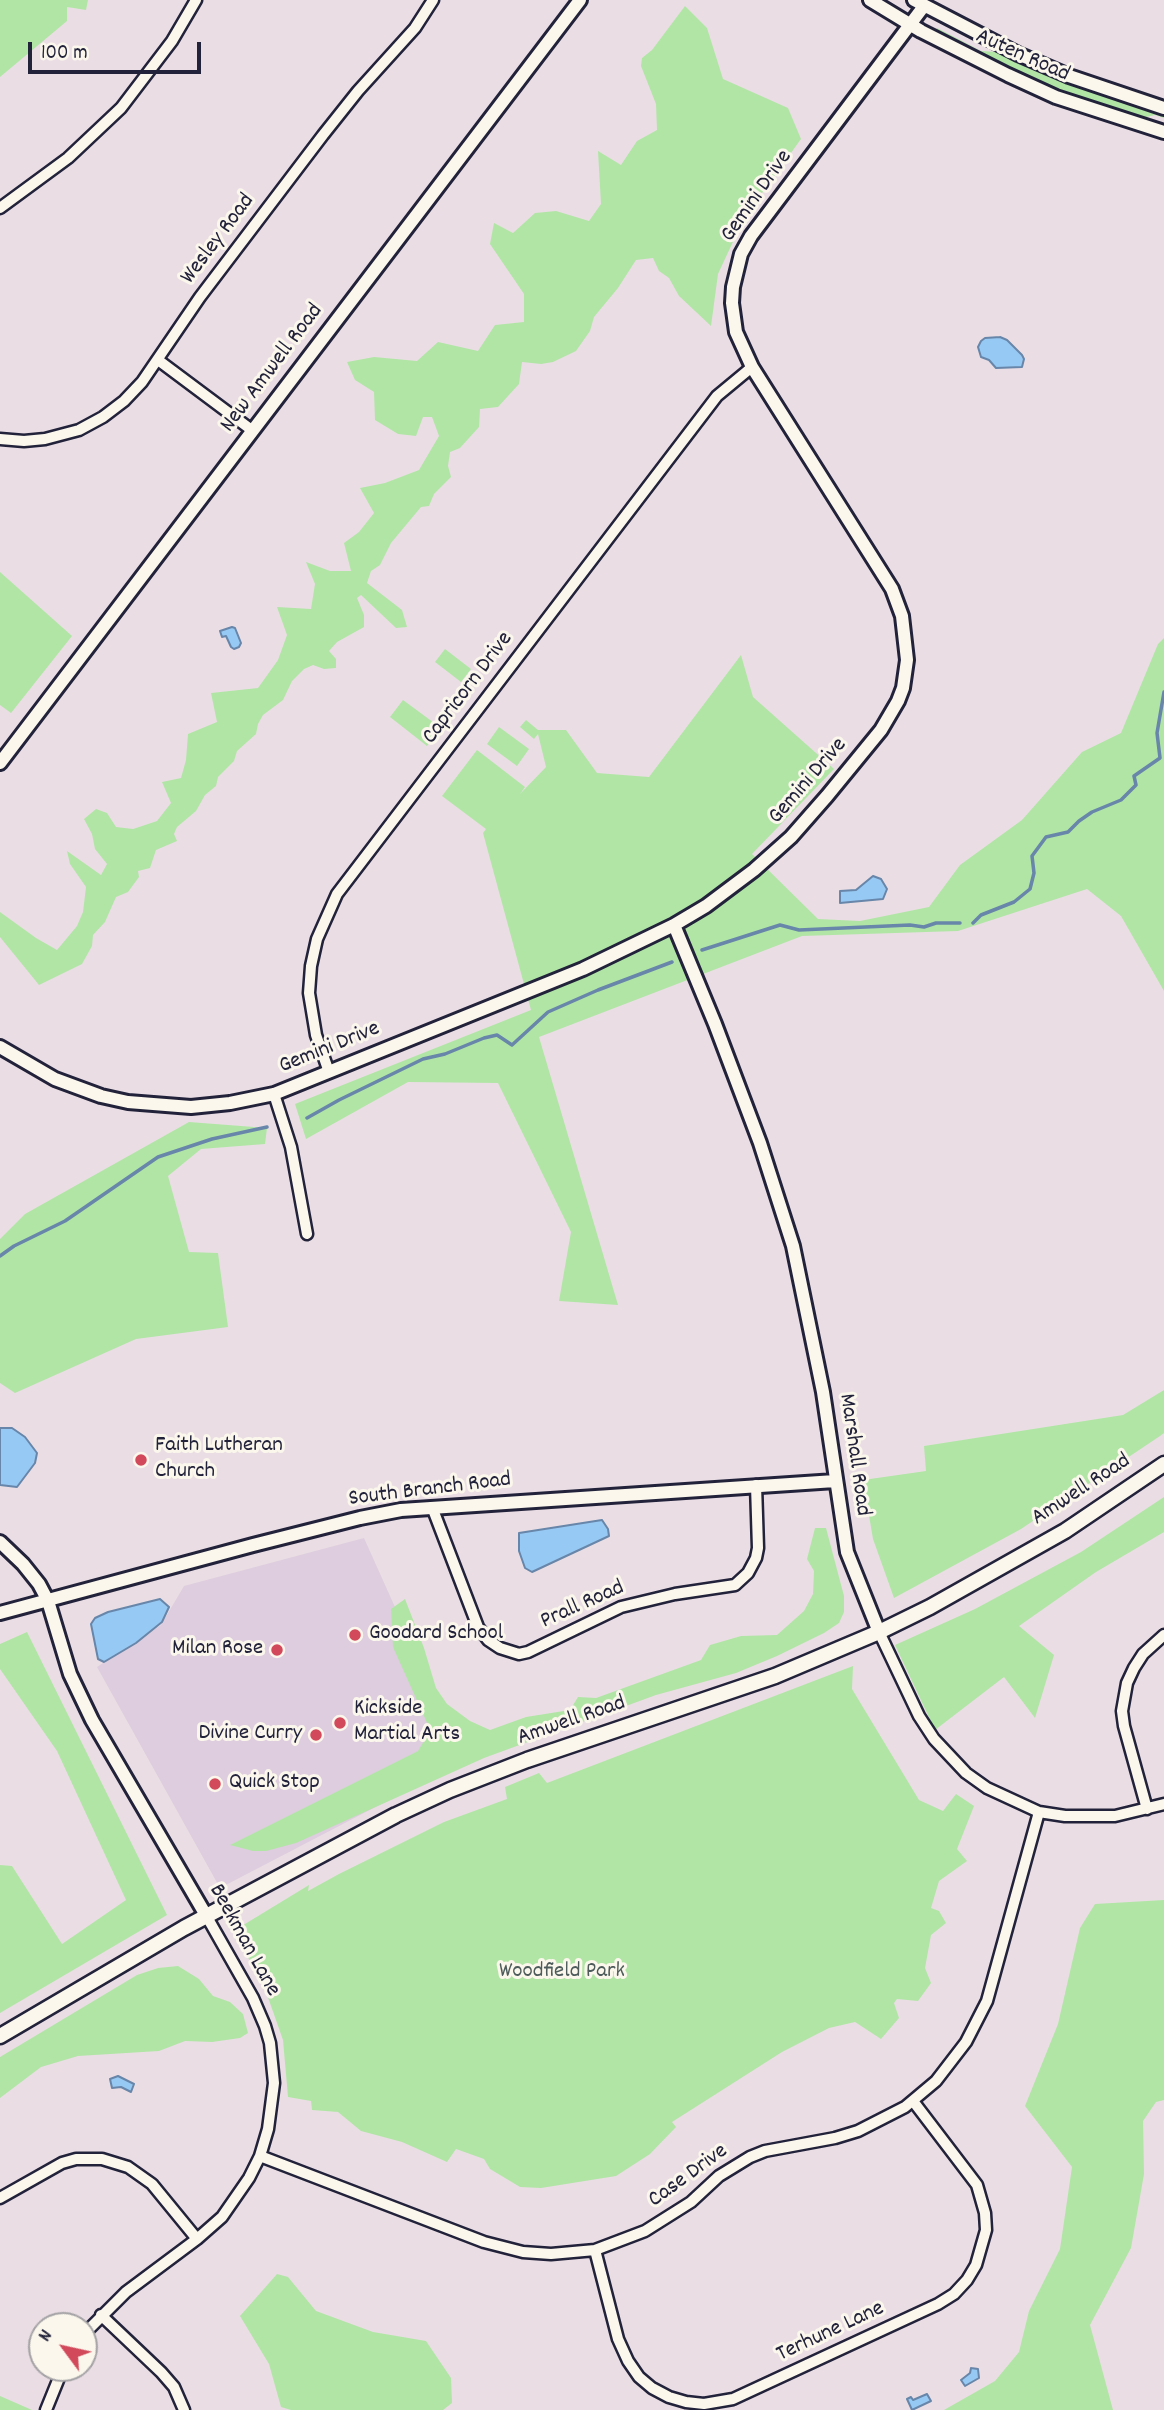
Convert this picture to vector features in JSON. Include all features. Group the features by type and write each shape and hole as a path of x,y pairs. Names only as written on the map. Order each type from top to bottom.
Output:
{"main road":[{"name":"Amwell Road","path":"0,2036 207,1917 396,1815 450,1790 527,1760 764,1680 878,1632 990,1575 1065,1531 1164,1464"}],"street":[{"path":"0,208 68,158 121,108 172,41 196,0"},
{"name":"Wesley Road","path":"0,439 46,439 79,430 124,401 142,382 200,297 315,145 358,91 415,28 433,0"},
{"name":"New Amwell Road","path":"0,763 580,0"},
{"name":"Auten Road","path":"870,0 967,56 1056,97 1164,132"},
{"name":"Auten Road","path":"919,3 1018,54 1069,76 1164,108"},
{"name":"Gemini Drive","path":"0,1046 55,1079 101,1096 128,1102 191,1107 274,1094 583,970 674,925 706,906 754,870 791,837 891,714 903,688 907,660 902,616 892,589 752,367 739,340 734,319 733,287 741,254 751,236 910,24 919,3"},
{"path":"158,360 253,431"},
{"name":"Capricorn Drive","path":"329,1072 316,1035 309,993 317,939 337,894 709,407 752,367"},
{"name":"Marshall Road","path":"674,925 760,1143 793,1246 823,1391 847,1552 878,1632 919,1716 953,1761 987,1788 1039,1812 1094,1818 1115,1816 1164,1804"},
{"path":"274,1094 291,1146 307,1234"},
{"name":"South Branch Road","path":"0,1613 360,1518 432,1507 835,1481"},
{"name":"Prall Road","path":"432,1507 478,1627 488,1640 500,1648 519,1654 621,1607 675,1594 735,1585 748,1573 756,1558 757,1485"},
{"name":"Beekman Lane","path":"0,1542 39,1584 48,1601 70,1674 92,1720 253,1998 270,2043 274,2083 272,2108 260,2156 235,2201 222,2217 197,2239 125,2292 98,2318"},
{"path":"1147,1809 1122,1712 1127,1683 1134,1668 1143,1654 1164,1635"},
{"name":"Case Drive","path":"260,2156 500,2247 551,2254 595,2250 645,2231 691,2202 719,2176 750,2157 765,2151 814,2143 858,2131 913,2101 936,2081 953,2061 977,2024 987,2001 1039,1812"},
{"name":"Terhune Lane","path":"595,2250 618,2339 628,2361 639,2377 652,2388 686,2402 704,2404 733,2399 938,2304 954,2294 976,2265 986,2230 985,2213 976,2185 913,2101"},
{"path":"0,2198 62,2163 76,2159 102,2159 128,2167 145,2178 164,2196 197,2239"},
{"path":"101,2315 161,2372 174,2387 184,2410"},
{"path":"46,2410 57,2382"}],"shaded area":[{"path":"364,1538 464,1761 220,1888 97,1667 161,1625 184,1586"}],"green space":[{"path":"0,0 88,0 86,10 67,7 67,21 0,77"},
{"path":"685,6 707,28 723,79 788,108 801,139 744,218 718,274 711,326 679,296 669,278 659,271 653,258 636,260 618,288 594,317 590,331 576,351 553,362 522,362 519,384 498,407 480,409 479,427 460,448 450,452 448,466 451,477 434,494 429,506 421,507 391,543 380,565 371,571 367,583 402,610 407,627 396,628 361,595 357,598 364,615 364,627 337,642 329,651 336,659 336,668 324,669 313,665 304,669 292,681 283,700 263,715 256,734 237,751 234,761 218,777 216,786 205,795 196,811 177,827 174,834 177,841 156,850 150,868 138,871 139,877 128,892 116,897 105,922 93,935 92,946 82,964 39,985 0,937 0,912 57,950 77,926 83,912 86,887 70,864 67,851 101,875 107,864 95,849 92,834 84,819 96,809 107,813 116,827 133,829 157,821 171,803 162,782 181,778 186,760 188,734 217,722 211,693 258,688 278,660 287,635 277,607 311,609 315,584 306,562 330,571 351,571 344,543 359,532 374,513 360,488 385,483 419,470 439,436 432,417 423,417 416,436 398,434 375,420 374,392 355,380 347,362 374,357 417,361 438,342 478,351 495,325 524,322 524,294 490,244 494,223 513,233 535,213 556,211 589,221 601,204 598,151 621,165 637,141 657,130 656,104 641,66 642,58 652,50"},
{"path":"937,28 981,51 997,52 1071,84 1164,115 1164,118 1155,115 1141,118 1071,94 1005,66 935,31"},
{"path":"0,572 72,636 11,713 0,705"},
{"path":"1164,638 1164,991 1121,916 1087,889 958,931 802,936 539,1037 618,1305 559,1301 571,1232 498,1083 408,1082 306,1139 295,1104 531,1010 483,833 486,829 442,796 477,750 525,787 520,794 546,767 538,734 534,739 520,727 526,720 538,730 566,730 597,773 649,777 741,655 753,697 834,769 752,854 818,919 860,921 929,907 960,865 1022,820 1082,752 1121,733 1158,644"},
{"path":"445,649 471,669 461,682 435,662"},
{"path":"403,700 441,728 427,746 390,717"},
{"path":"499,727 529,749 517,766 487,744"},
{"path":"189,1122 267,1128 265,1144 201,1149 168,1176 189,1252 218,1253 228,1327 136,1339 15,1393 0,1383 0,1239 25,1214"},
{"path":"1164,1390 1164,1433 1021,1529 894,1598 873,1539 863,1480 926,1471 924,1446 1123,1415"},
{"path":"1164,1497 1164,1532 1096,1572 1019,1626 1054,1655 1035,1718 1004,1677 935,1730 895,1645 975,1609 1081,1552"},
{"path":"815,1528 826,1528 844,1596 844,1612 839,1623 824,1633 736,1673 656,1695 484,1758 296,1843 266,1851 253,1851 230,1845 418,1751 427,1736 428,1725 393,1647 391,1609 405,1599 436,1688 447,1704 470,1721 490,1730 526,1717 570,1710 578,1697 596,1698 701,1660 710,1645 741,1636 777,1635 804,1611 813,1594 814,1571 807,1559"},
{"path":"27,1632 167,1915 0,2013 0,1865 12,1866 62,1944 126,1900 57,1751 0,1669 0,1644"},
{"name":"Woodfield Park","path":"853,1666 852,1689 919,1800 943,1811 956,1794 974,1806 957,1849 967,1861 939,1881 931,1908 939,1911 946,1923 931,1935 925,1968 931,1983 918,2001 897,1999 894,2003 899,2018 881,2039 855,2022 829,2028 782,2052 672,2122 676,2127 650,2154 616,2176 541,2188 520,2187 490,2169 484,2159 456,2149 447,2162 402,2142 361,2131 338,2112 312,2110 311,2101 288,2097 283,2040 264,1986 235,1934 240,1927 309,1885 308,1891 444,1822 507,1799 505,1787 539,1773 547,1783"},
{"path":"1164,1900 1164,2100 1156,2102 1143,2121 1144,2174 1131,2248 1090,2325 1113,2410 944,2410 995,2381 1019,2352 1029,2311 1060,2249 1072,2167 1025,2106 1058,2024 1080,1928 1095,1904"},
{"path":"178,1966 199,1979 213,1996 230,2002 243,2014 248,2033 240,2038 212,2042 185,2041 159,2051 78,2056 41,2067 0,2098 0,2057 137,1975 158,1968"},
{"path":"277,2274 288,2277 316,2311 373,2332 426,2341 451,2378 452,2403 443,2410 291,2410 281,2407 269,2364 240,2316"},
{"path":"0,2396 32,2410 0,2410"}],"water":[{"path":"1000,337 1007,340 1022,355 1022,367 996,368 989,360 981,357 978,347 981,341 985,338"},
{"path":"235,628 241,643 234,649 226,636 222,637 220,631"},
{"path":"873,876 881,879 887,889 883,899 840,903 840,891 856,890"},
{"path":"0,1428 12,1428 25,1437 37,1453 35,1463 17,1487 0,1485"},
{"path":"602,1520 609,1536 532,1572 525,1568 519,1551 519,1533"},
{"path":"160,1599 169,1607 162,1622 136,1643 104,1662 98,1659 91,1624 95,1618 108,1612"},
{"path":"118,2076 134,2084 131,2092 121,2087 112,2088 110,2079"},
{"path":"971,2368 978,2369 979,2378 965,2386 961,2380 970,2373"},
{"path":"927,2394 931,2401 912,2410 907,2399 911,2397 913,2400"}],"waterway":[{"path":"973,923 981,915 1014,902 1030,889 1034,873 1032,856 1046,837 1068,832 1092,812 1121,800 1136,785 1134,776 1160,758 1157,733 1164,692"},
{"path":"702,950 780,925 799,930 910,925 924,927 936,923 960,923"},
{"path":"307,1118 423,1059 497,1035 512,1045 548,1012 672,962"},
{"path":"0,1256 14,1246 65,1221 158,1157 212,1139 267,1127"}],"place":[{"name":"Faith Lutheran Church","path":"141,1460"},
{"name":"Goodard School","path":"355,1635"},
{"name":"Milan Rose","path":"277,1650"},
{"name":"Kickside Martial Arts","path":"340,1723"},
{"name":"Divine Curry","path":"316,1735"},
{"name":"Quick Stop","path":"215,1784"}]}
